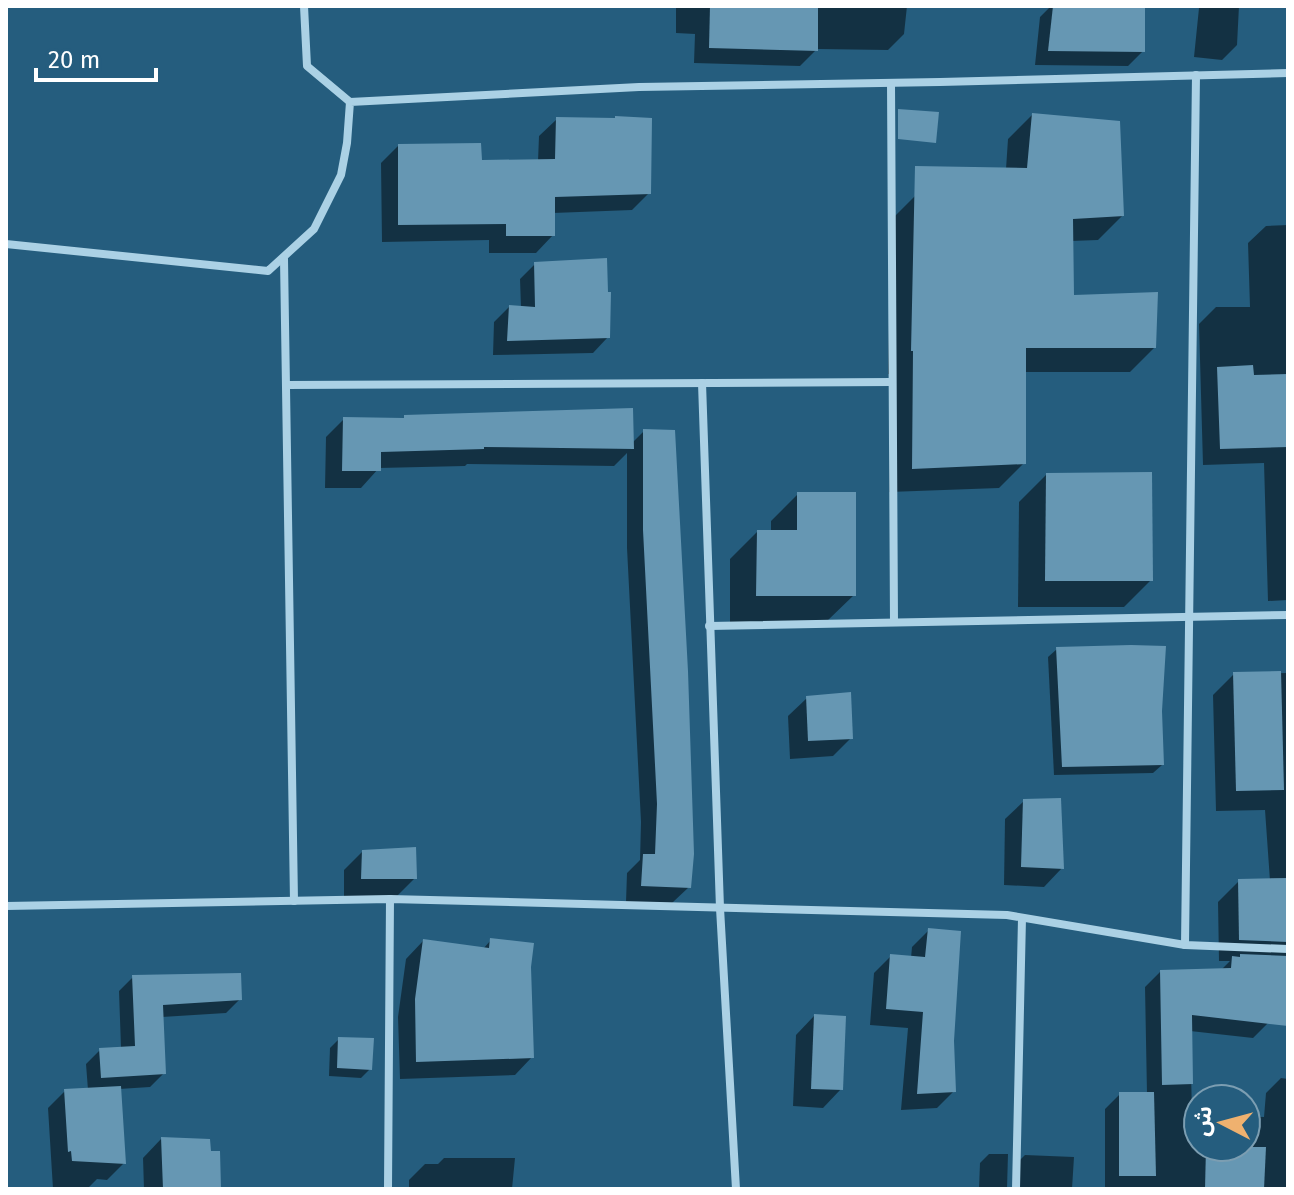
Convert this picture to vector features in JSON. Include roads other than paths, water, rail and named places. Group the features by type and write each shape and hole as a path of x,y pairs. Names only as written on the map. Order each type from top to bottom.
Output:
{"street":[{"path":"304,6 307,66 350,102 639,87 1288,73"},
{"path":"1185,945 1196,75"},
{"path":"891,83 894,622"},
{"path":"6,244 268,271 314,229 341,175 350,102"},
{"path":"284,259 294,901"},
{"path":"286,385 892,382"},
{"path":"702,383 720,908 736,1189"},
{"path":"709,626 1288,615"},
{"path":"388,1189 390,899"},
{"path":"6,906 390,899 991,914 1185,945 1288,949"},
{"path":"1016,1189 1022,918"}]}
